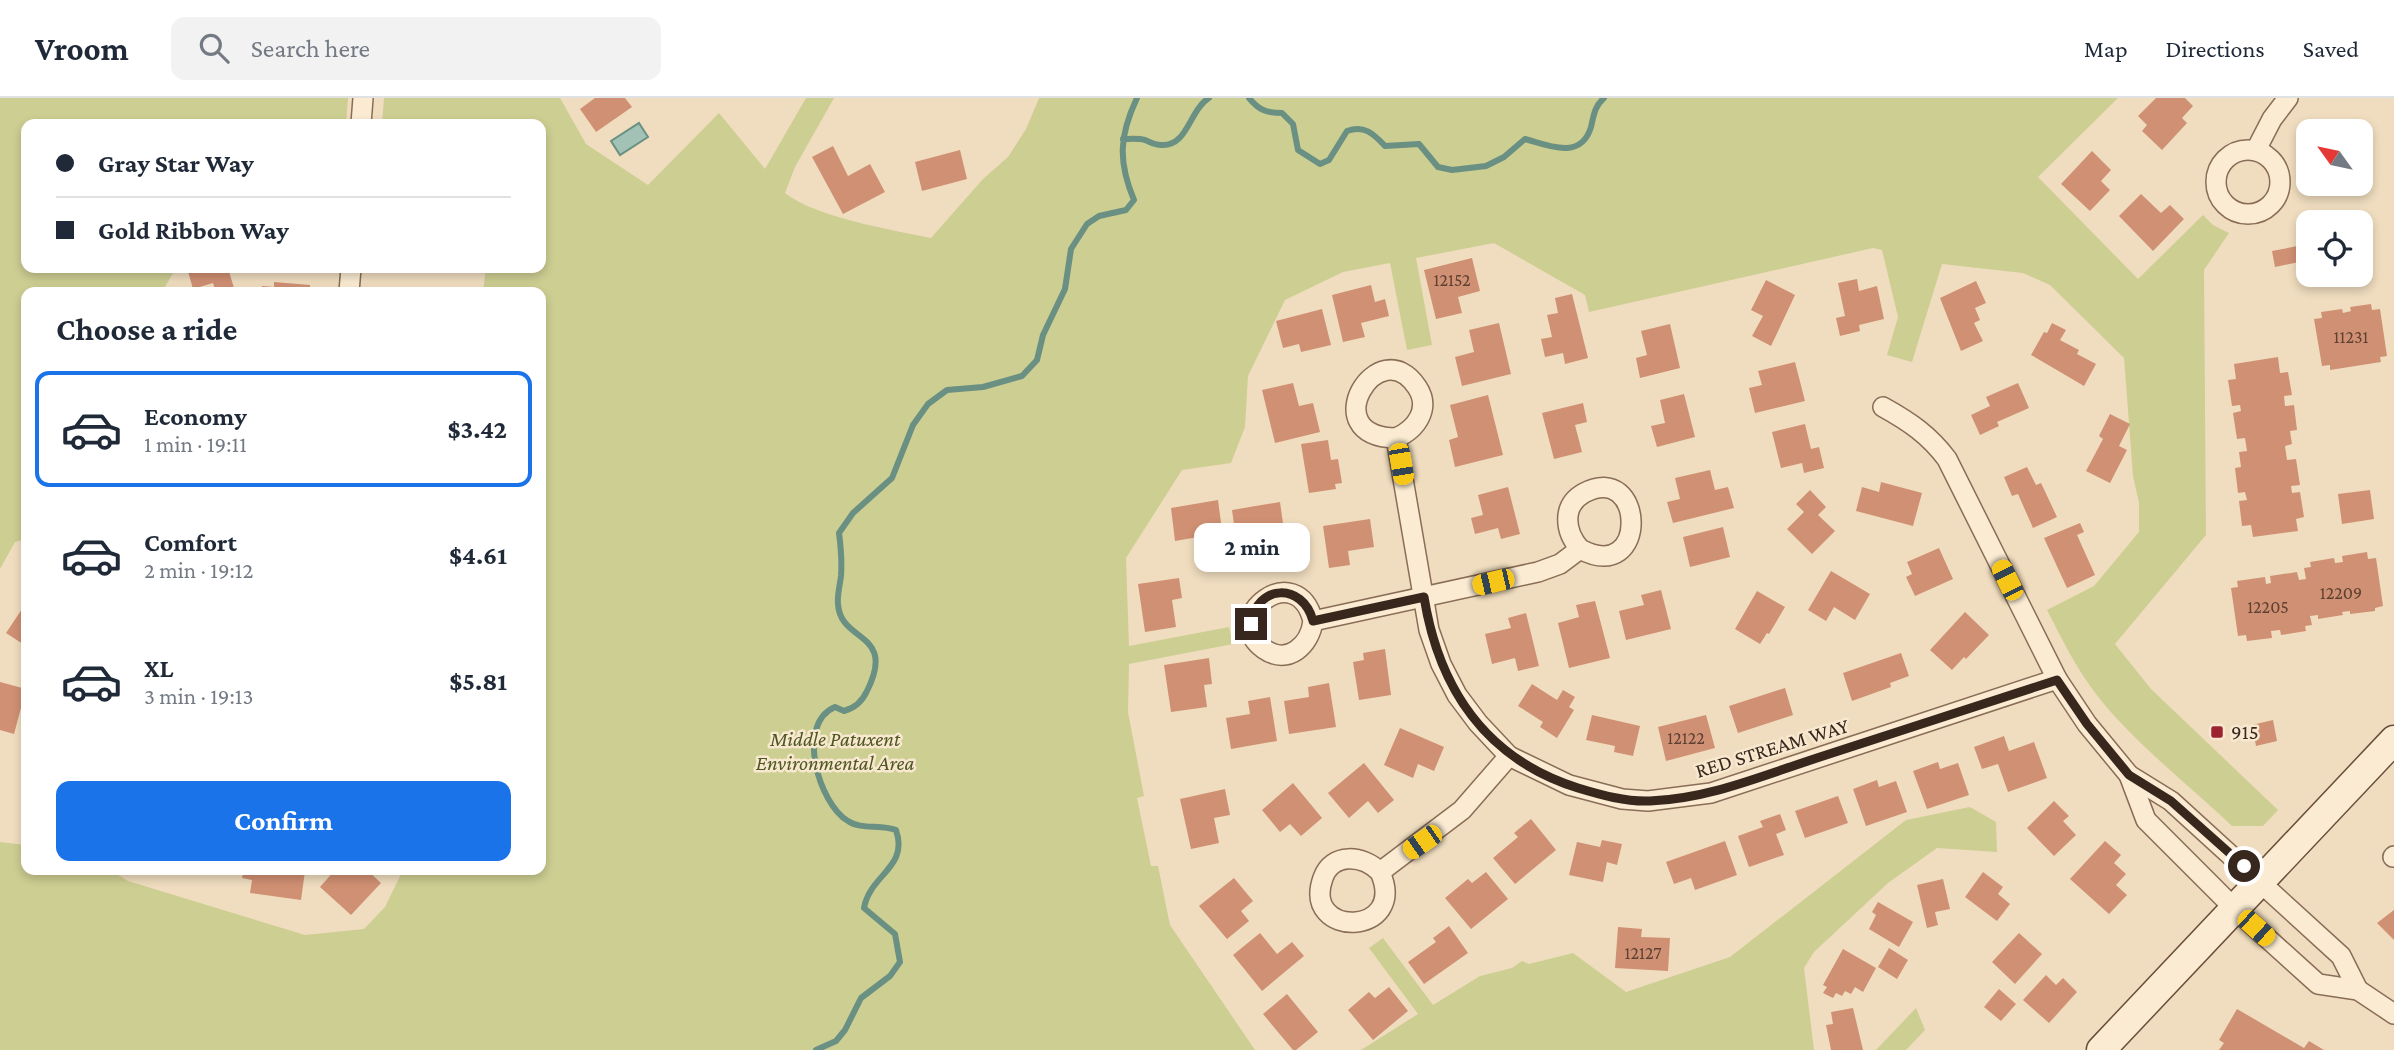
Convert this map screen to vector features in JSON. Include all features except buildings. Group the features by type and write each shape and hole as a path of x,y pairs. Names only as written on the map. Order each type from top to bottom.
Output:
{"street":[{"path":"361,119 363,98"},
{"path":"2256,150 2272,119 2288,98"},
{"path":"1883,407 1932,438 1947,459 2057,680 2087,724 2129,775 2171,801 2342,956 2358,990"},
{"name":"RED STREAM WAY","path":"1396,438 1429,630 1441,664 1457,695 1478,723 1509,755 1544,775 1598,794 1648,801 1712,793 2057,680"},
{"path":"1313,621 1538,572 1560,564 1580,549"},
{"path":"2101,1050 2262,883 2394,740"},
{"path":"1380,872 1462,810 1509,755"},
{"path":"2129,775 2146,820 2235,910 2318,984 2358,990 2394,1014"}],"green space":[{"path":"0,98 348,98 346,119 21,119 21,273 173,273 165,287 21,287 21,540 15,542 0,569"},
{"name":"Middle Patuxent Environmental Area","path":"384,98 560,98 586,144 648,185 719,113 765,169 806,98 834,98 795,167 785,193 834,216 931,238 983,179 1008,157 1026,129 1039,98 2118,98 2038,177 2138,279 2203,215 2213,225 2229,233 2204,270 2206,535 2115,644 2151,689 2278,810 2263,826 2232,826 2144,746 2110,711 2082,674 2047,610 2094,586 2139,532 2139,503 2133,476 2124,358 2050,285 2023,273 1942,264 1912,362 1887,355 1898,317 1882,250 1873,248 1589,312 1585,295 1494,243 1416,258 1432,345 1407,350 1390,263 1343,272 1285,300 1248,376 1245,427 1231,463 1182,470 1126,558 1129,646 1229,627 1233,644 1129,664 1128,712 1144,796 1137,798 1151,866 1158,866 1170,925 1255,1050 0,1050 0,842 21,844 21,875 118,875 128,881 305,935 364,929 385,907 401,875 546,875 546,287 484,287 485,273 546,273 546,119 382,119"},
{"path":"1970,807 1996,822 1997,852 1937,848 1888,883 1814,952 1804,968 1814,1050 1361,1050 1418,1014 1369,948 1383,938 1433,1005 1480,976 1512,968 1522,961 1529,964 1573,953 1626,992 1730,957 1906,820"},
{"path":"1916,1008 1925,1030 1906,1050 1876,1050"}],"shaded area":[{"path":"639,123 648,137 620,155 611,141"}],"waterway":[{"path":"816,1050 836,1041 845,1030 861,998 890,976 900,962 895,934 864,908 873,887 897,853 899,843 896,830 853,824 837,812 828,798 816,764 816,730 823,716 835,707 844,711 858,704 865,695 874,672 875,658 872,647 848,626 841,616 838,601 841,576 839,533 853,513 892,478 913,425 928,404 947,390 983,387 1022,376 1037,360 1043,335 1065,289 1071,249 1087,224 1099,216 1126,210 1134,200 1125,173 1123,149 1127,125 1137,98"},
{"path":"1123,139 1142,139 1159,145 1170,144 1183,134 1202,104 1209,98"},
{"path":"1249,98 1263,110 1282,113 1293,124 1298,150 1320,164 1329,160 1347,131 1358,129 1372,134 1385,146 1419,144 1438,167 1452,170 1486,166 1504,157 1525,139 1562,148 1580,144 1586,138 1596,108 1604,98"}],"place":[{"name":"915","path":"2217,732"}],"route":[{"path":"1251,624 1252,613 1259,603 1269,595 1281,593 1291,594 1303,601 1310,610 1313,621 1424,597 1429,630 1441,664 1457,695 1478,723 1509,755 1544,775 1569,785 1622,799 1648,801 1712,793 2057,680 2087,724 2129,775 2171,801 2244,866"}]}
